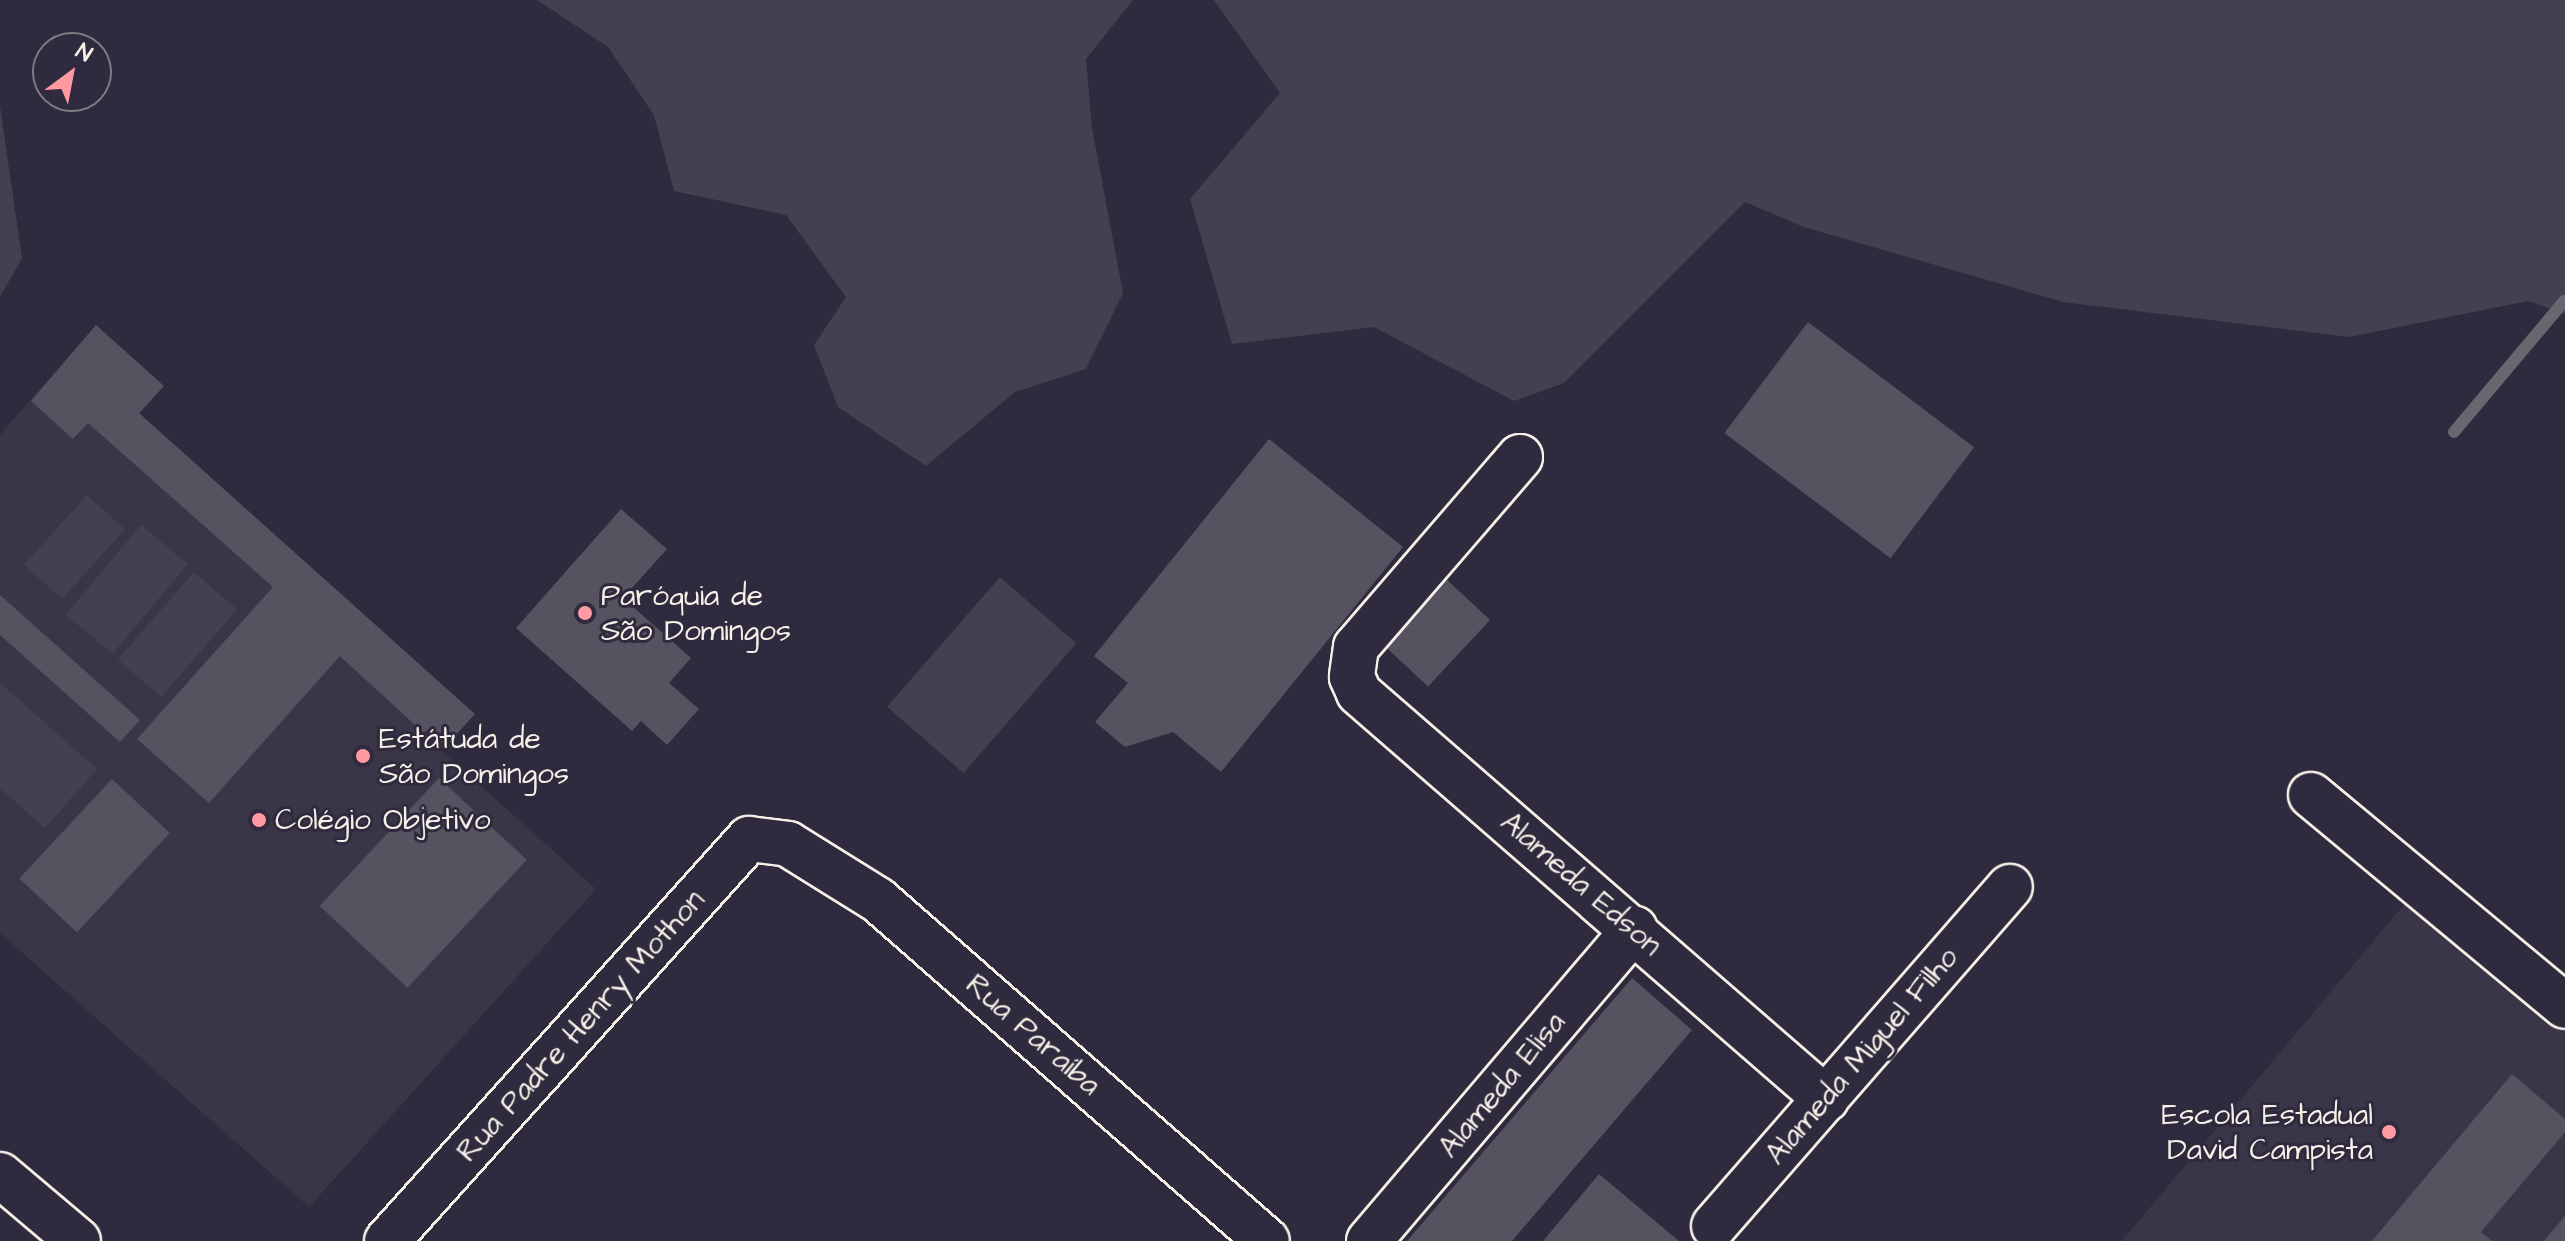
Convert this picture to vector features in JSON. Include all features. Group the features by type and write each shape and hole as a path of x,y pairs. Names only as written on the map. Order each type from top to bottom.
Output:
{"street":[{"name":"Alameda Edson","path":"1520,457 1356,647 1351,662 1359,693 1635,929 1826,1099"},
{"path":"2311,795 2565,1006"},
{"name":"Rua Padre Henry Mothon","path":"387,1241 749,839 788,844"},
{"name":"Rua Paraíba","path":"788,844 878,900 1267,1241"},
{"name":"Alameda Miguel Filho","path":"1714,1226 2010,887"},
{"name":"Alameda Elisa","path":"1369,1241 1635,929"},
{"path":"0,1175 78,1241"}],"shaded area":[{"path":"537,0 1133,0 1086,59 1092,128 1123,293 1086,369 1015,392 926,466 838,407 814,345 846,297 786,215 674,191 654,115 608,47"},
{"path":"1214,0 2565,0 2565,314 2528,301 2349,337 2063,302 1804,227 1745,202 1564,383 1514,401 1374,327 1232,344 1190,199 1280,93"},
{"path":"0,106 22,258 0,297"},
{"name":"Colégio Objetivo","path":"96,325 164,386 139,414 442,751 596,889 309,1207 0,933 0,435"},
{"path":"87,495 125,529 62,599 24,565"},
{"path":"141,525 188,564 113,654 66,615"},
{"path":"194,572 237,609 161,697 118,660"},
{"path":"1000,577 1076,643 963,773 887,707"},
{"path":"0,683 97,769 45,828 0,788"},
{"name":"Escola Estadual David Campista","path":"2412,895 2565,1023 2565,1241 2122,1241"}],"building":[{"path":"1808,322 1974,447 1890,558 1724,433"},
{"path":"96,325 164,386 139,413 475,714 442,750 340,656 209,803 137,739 273,587 88,423 73,439 31,401"},
{"path":"1269,439 1403,547 1221,772 1173,732 1125,747 1095,722 1128,683 1094,656"},
{"name":"Paróquia de São Domingos","path":"621,509 667,549 623,598 691,658 669,683 699,709 667,745 641,721 632,731 516,628"},
{"path":"1444,577 1490,620 1428,687 1382,644"},
{"path":"0,595 140,720 120,742 0,635"},
{"path":"439,778 527,860 407,988 320,906"},
{"path":"112,779 170,833 77,932 19,878"},
{"path":"1632,978 1692,1030 1512,1241 1407,1241"},
{"path":"2512,1074 2565,1119 2565,1132 2481,1232 2492,1241 2372,1241"},
{"path":"1599,1174 1679,1241 1543,1241"},
{"path":"2565,1216 2565,1241 2544,1241"}],"waterway":[{"path":"2454,432 2565,300"}],"place":[{"name":"Paróquia de São Domingos","path":"585,613"},
{"name":"Estátuda de São Domingos","path":"363,756"},
{"name":"Colégio Objetivo","path":"259,820"},
{"name":"Escola Estadual David Campista","path":"2389,1132"}]}
